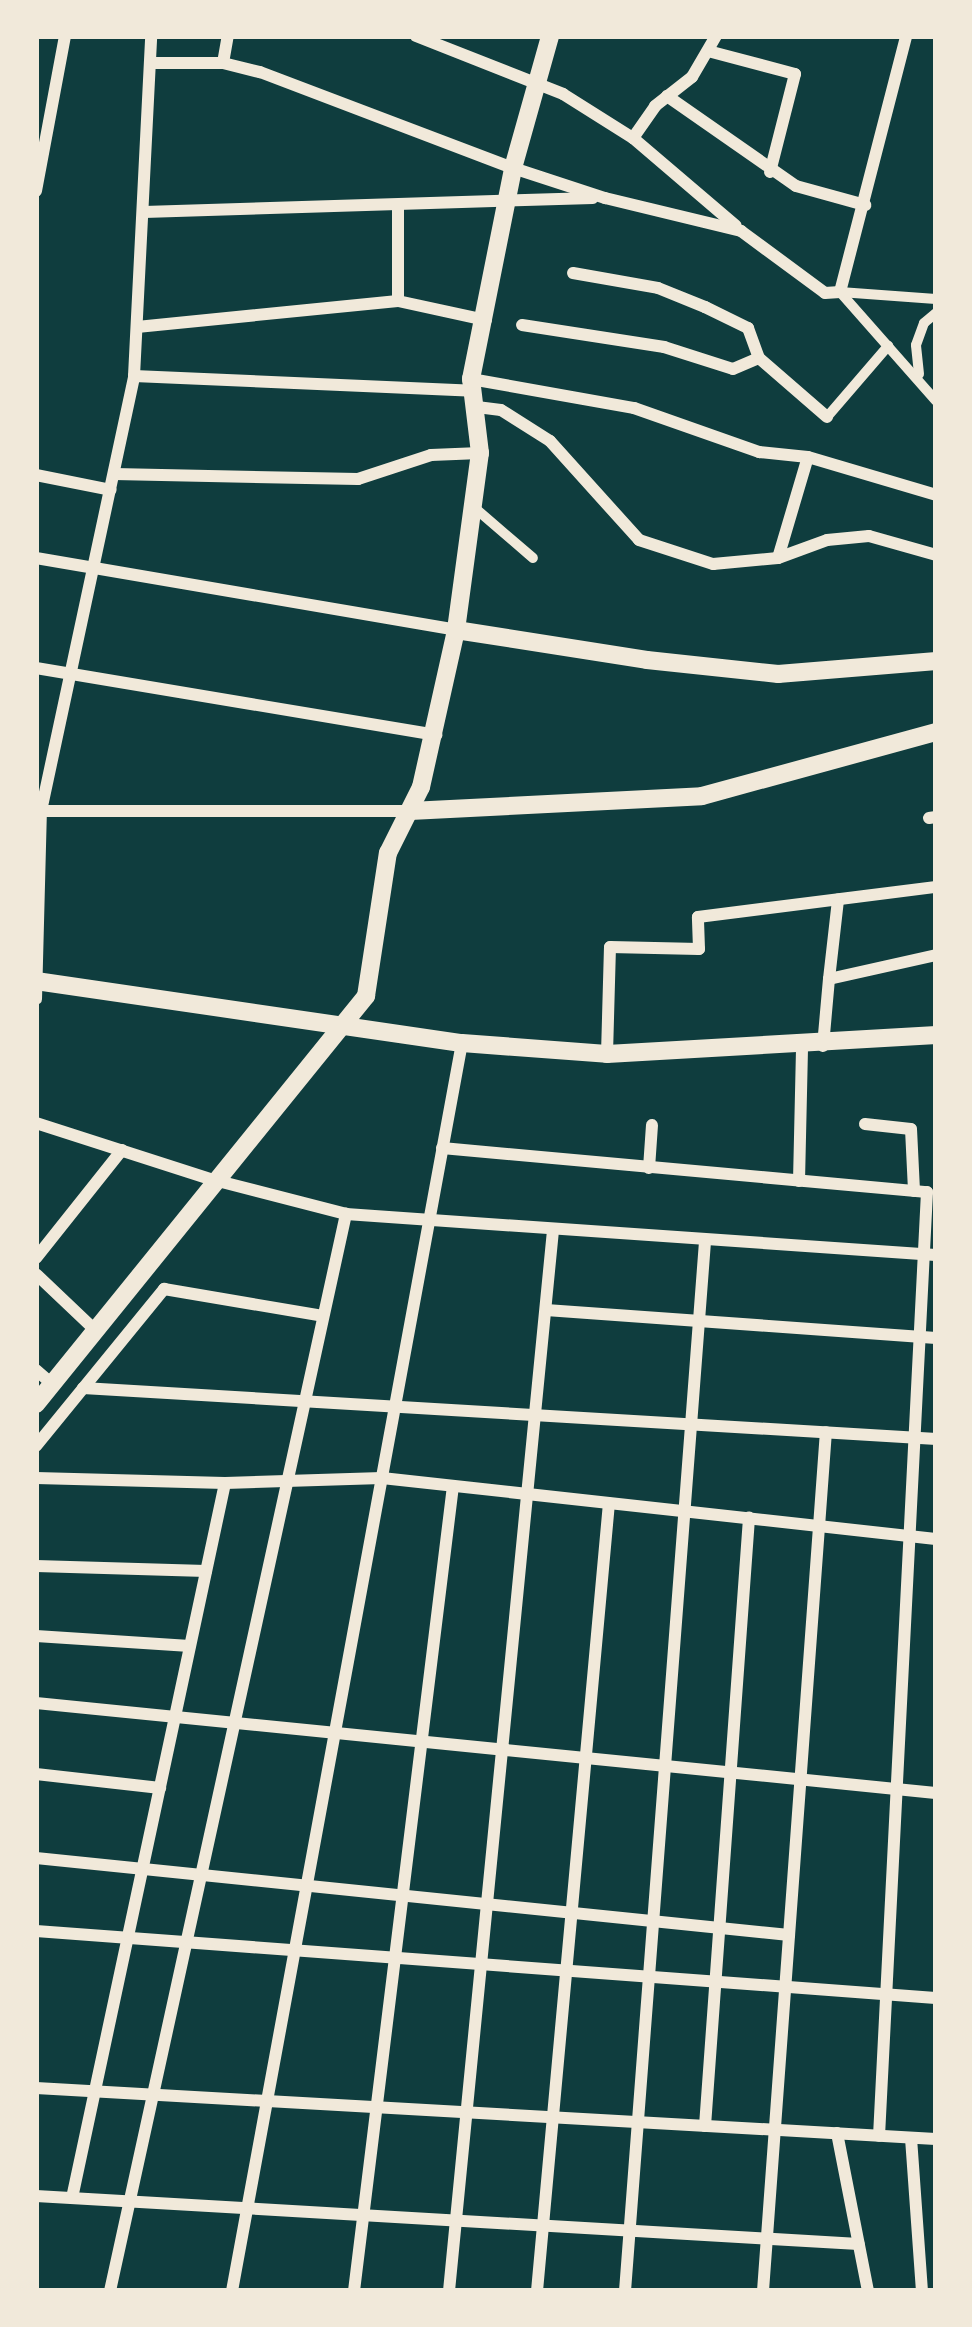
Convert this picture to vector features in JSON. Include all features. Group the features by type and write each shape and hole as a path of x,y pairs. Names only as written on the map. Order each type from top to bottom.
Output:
{"street":[{"path":"36,191 65,36"},
{"path":"151,36 134,376 38,811 37,988 462,1043 607,1054 823,1046 936,1036"},
{"path":"223,63 228,36"},
{"path":"416,36 536,81 633,138 741,231 825,293 936,299"},
{"path":"36,1404 366,996 388,854 410,811 436,735 476,509 480,453 474,392 513,168 550,36"},
{"path":"633,138 667,96 692,77 716,36"},
{"path":"841,292 906,36"},
{"path":"708,51 795,74 770,172"},
{"path":"151,64 223,63 605,198 741,231"},
{"path":"667,96 770,172 796,186 866,205"},
{"path":"144,212 605,198"},
{"path":"398,207 398,302"},
{"path":"573,274 658,288 748,328 759,358 827,418 888,346"},
{"path":"841,292 919,376 936,401"},
{"path":"136,328 398,302 486,320"},
{"path":"919,376 916,345 924,323 936,313"},
{"path":"522,325 664,347 733,369 759,358"},
{"path":"134,376 474,392 512,385 634,407 759,452 808,457 936,495"},
{"path":"501,410 512,385"},
{"path":"474,392 550,442 639,540 712,565 778,558 827,540 869,536 936,555"},
{"path":"113,474 358,479 431,454 480,453"},
{"path":"778,558 808,457"},
{"path":"36,475 111,490"},
{"path":"476,509 532,558"},
{"path":"36,558 647,660 778,674 936,661"},
{"path":"36,668 436,735"},
{"path":"38,811 410,811 702,796 936,732"},
{"path":"607,1054 610,947 699,949 698,916 936,887"},
{"path":"823,1046 838,900"},
{"path":"830,980 936,955"},
{"path":"232,2291 462,1043"},
{"path":"799,1181 802,1046"},
{"path":"36,1124 214,1180 346,1214 932,1254"},
{"path":"866,1124 911,1129 914,1191"},
{"path":"649,1168 652,1125"},
{"path":"442,1148 927,1192 932,1254 929,1338 917,1438 879,2136"},
{"path":"36,1258 122,1150"},
{"path":"110,2291 346,1214"},
{"path":"449,2291 553,1230"},
{"path":"625,2291 705,1241"},
{"path":"36,1274 95,1330"},
{"path":"36,1446 164,1289 323,1316"},
{"path":"546,1310 929,1338"},
{"path":"36,1370 52,1384"},
{"path":"82,1388 936,1439"},
{"path":"763,2291 826,1432"},
{"path":"36,1478 225,1483 382,1478 936,1539"},
{"path":"72,2198 225,1483"},
{"path":"354,2291 453,1486"},
{"path":"537,2291 609,1503"},
{"path":"705,2126 749,1518"},
{"path":"36,1566 206,1571"},
{"path":"36,1636 190,1646"},
{"path":"36,1703 936,1793"},
{"path":"36,1774 160,1788"},
{"path":"36,1858 789,1935"},
{"path":"36,1931 396,1954 936,1998"},
{"path":"36,2088 936,2139"},
{"path":"837,2133 868,2291"},
{"path":"911,2138 922,2291"},
{"path":"36,2196 859,2244"}]}
